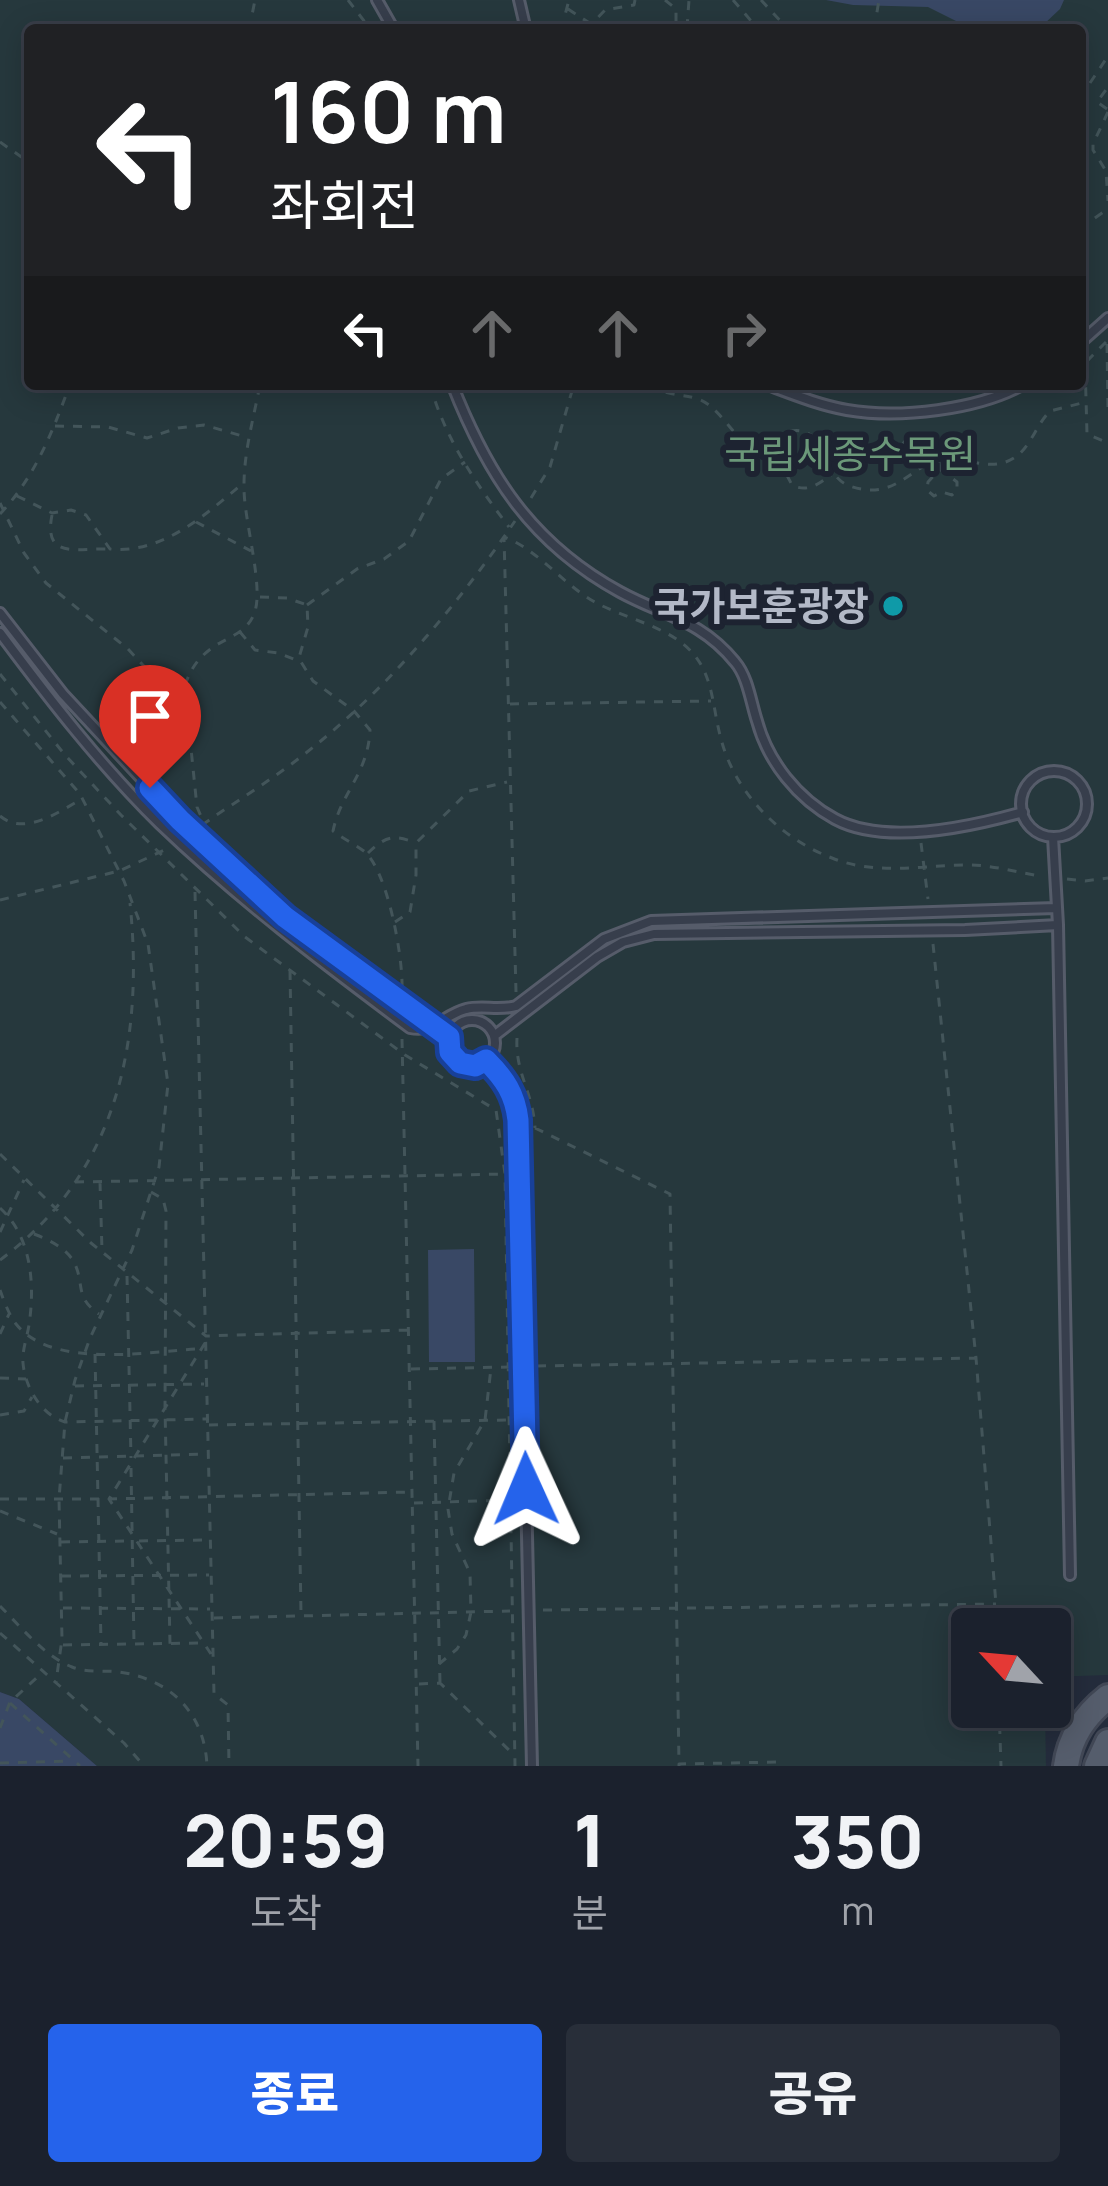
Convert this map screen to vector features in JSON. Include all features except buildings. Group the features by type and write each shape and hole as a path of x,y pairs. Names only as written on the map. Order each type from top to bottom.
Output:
{"main road":[{"path":"1066,1766 1077,1730 1108,1697"},
{"path":"1096,1766 1108,1742"}],"lane":[{"path":"454,390 496,477 541,535 576,566 697,626 740,667 771,758 809,801 837,820 898,832 1023,812"},
{"path":"781,390 813,402 883,413 942,410 1013,390"},
{"path":"0,613 63,694 193,832 285,917 449,1037"},
{"path":"0,633 108,769 179,841 293,942 410,1028 436,1027 465,1010 516,1006 604,939 651,920 1055,908"},
{"path":"1054,771 1075,779 1086,797 1084,818 1070,833 1040,834 1023,812 1022,798 1034,779 1054,771"},
{"path":"1053,837 1070,1575"},
{"path":"494,1036 597,957 623,942 654,934 1058,925"},
{"path":"470,1020 484,1024 494,1036 493,1052 475,1066 460,1063 450,1052 449,1037 457,1025 470,1020"},
{"path":"486,1060 506,1080 518,1120 532,1766"}],"path":[{"path":"348,0 366,24"},
{"path":"563,24 569,0"},
{"path":"568,8 591,23 605,10 634,5 635,0"},
{"path":"733,0 753,24"},
{"path":"761,0 783,24"},
{"path":"1086,89 1107,58"},
{"path":"1107,89 1097,103 1108,111 1093,150 1106,171 1108,200"},
{"path":"1086,362 1106,342 1108,408"},
{"path":"2,512 17,496 55,426 68,390"},
{"path":"180,705 193,667 253,619 259,597 244,483 259,390"},
{"path":"431,390 479,488 510,529"},
{"path":"193,832 303,756 372,696 450,608 550,467 572,390"},
{"path":"660,390 700,399 743,441 769,442 788,432 805,432 825,448 832,473 850,486 873,489 896,485 939,460 992,465 1007,461 1022,452 1050,411 1086,402"},
{"path":"1086,390 1087,434 1108,443"},
{"path":"55,426 108,427 147,437 204,425 249,438"},
{"path":"913,437 920,441 913,466 891,461 889,447 901,446 913,437"},
{"path":"769,442 797,488 814,488 832,473"},
{"path":"939,460 940,469 957,482 952,495 934,496 927,490 940,469"},
{"path":"307,605 357,569 384,560 409,541 441,479 465,462"},
{"path":"913,466 916,473"},
{"path":"52,513 48,533 53,543 69,550 134,551 178,533 244,483"},
{"path":"17,496 52,513 71,510 86,515 110,549"},
{"path":"0,503 24,553 46,583 128,649 180,705 189,729 197,807 205,824"},
{"path":"194,522 251,551"},
{"path":"504,538 516,1006"},
{"path":"259,597 287,598 307,605"},
{"path":"298,661 308,627 307,605"},
{"path":"240,632 255,650 298,661 313,681 354,711 370,730 359,777 337,810 333,831 367,854 383,889 394,923 401,1004"},
{"path":"0,674 65,755 245,938 401,1052 518,1120"},
{"path":"508,704 714,701"},
{"path":"0,702 82,799 130,896 148,944 168,1084 159,1167 125,1272 85,1353 65,1422 59,1499 62,1645 56,1682"},
{"path":"394,923 410,913 416,843 469,791 511,781"},
{"path":"0,824 38,821 82,799"},
{"path":"0,816 8,824"},
{"path":"919,831 929,913"},
{"path":"367,854 384,838 397,836 416,843"},
{"path":"0,900 119,871 179,841"},
{"path":"195,890 214,1694 228,1705 229,1766"},
{"path":"0,1260 32,1233 75,1182 105,1131 120,1089 129,1050 134,964 130,896"},
{"path":"932,931 997,1608"},
{"path":"290,971 301,1616"},
{"path":"517,1018 516,1062 533,1104 535,1128 670,1194 679,1765 778,1762 778,1766"},
{"path":"402,1022 418,1766"},
{"path":"496,1109 505,1174 514,1766"},
{"path":"0,1154 102,1252 206,1339 409,1330"},
{"path":"75,1182 505,1174"},
{"path":"0,1232 24,1180"},
{"path":"100,1182 102,1252"},
{"path":"151,1192 163,1199 166,1211 164,1385 170,1644"},
{"path":"0,1208 28,1259 26,1379 48,1413 65,1422 509,1420"},
{"path":"32,1233 56,1244 72,1259 82,1298 101,1315"},
{"path":"125,1272 134,1644"},
{"path":"0,1290 14,1322 49,1347 95,1354 200,1349"},
{"path":"0,1334 10,1313"},
{"path":"133,1456 206,1339"},
{"path":"95,1354 101,1644"},
{"path":"410,1369 976,1358"},
{"path":"439,1664 466,1635 471,1612 470,1574 452,1534 449,1502 460,1458 484,1420 491,1367"},
{"path":"0,1378 26,1379"},
{"path":"74,1386 206,1384"},
{"path":"0,1415 24,1411 33,1394"},
{"path":"434,1421 440,1683 515,1755"},
{"path":"61,1458 208,1454"},
{"path":"110,1499 131,1464"},
{"path":"0,1499 412,1492"},
{"path":"110,1499 132,1534"},
{"path":"412,1504 511,1500"},
{"path":"0,1511 59,1534"},
{"path":"59,1542 210,1540"},
{"path":"134,1541 213,1656"},
{"path":"61,1576 211,1575"},
{"path":"529,1611 997,1604"},
{"path":"0,1606 36,1642 76,1669 135,1675 171,1691 198,1724 206,1743 207,1766"},
{"path":"62,1608 212,1609"},
{"path":"212,1618 512,1611"},
{"path":"0,1633 145,1766"},
{"path":"62,1645 205,1643"},
{"path":"0,1728 10,1703 43,1672"},
{"path":"416,1684 440,1683"},
{"path":"10,1703 80,1766"},
{"path":"999,1728 1000,1766"},
{"path":"0,1763 75,1761"}],"green space":[{"name":"국립세종수목원","path":"0,0 1108,0 1108,1675 1071,1676 1071,1608 951,1608 951,1728 1045,1728 1046,1766 97,1766 19,1699 0,1692"}],"water":[{"path":"826,0 1064,0 1044,24 962,24 928,7"},
{"path":"474,1249 475,1362 429,1362 428,1250"},
{"path":"0,1692 19,1699 97,1766 0,1766"}],"place":[{"name":"국가보훈광장","path":"893,606"}],"route":[{"path":"150,788 285,917 449,1037 450,1052 460,1063 475,1066 486,1060 506,1080 518,1120 526,1489"}]}
